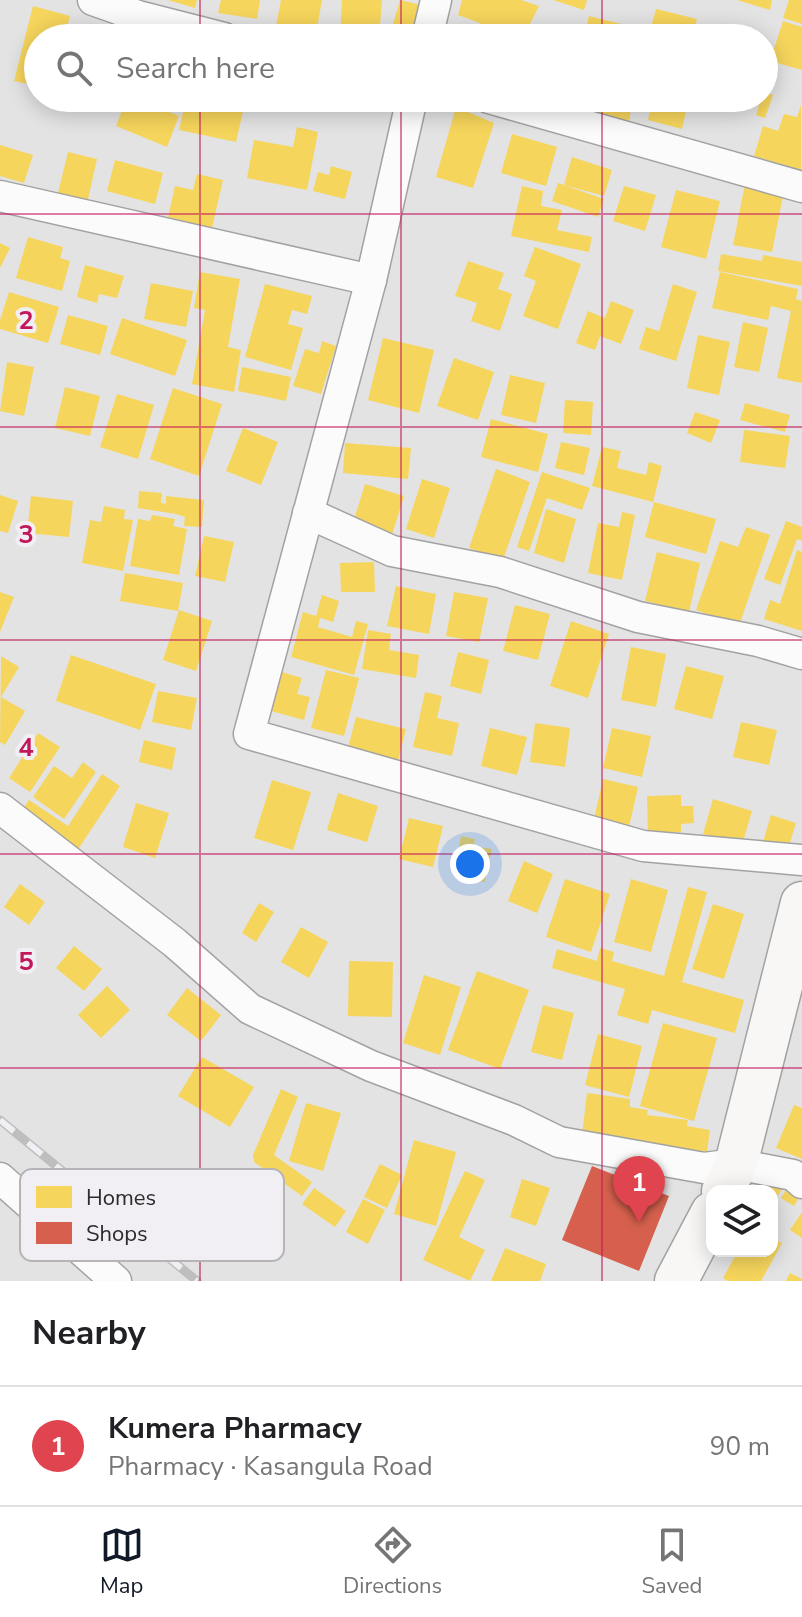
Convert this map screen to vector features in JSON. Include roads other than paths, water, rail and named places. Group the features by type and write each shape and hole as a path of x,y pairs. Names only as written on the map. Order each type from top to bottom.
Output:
{"main road":[{"path":"729,1178 801,915"},
{"path":"676,1281 706,1224"}],"street":[{"path":"93,0 169,24"},
{"path":"430,24 436,0"},
{"path":"409,112 371,280 249,734 643,846 802,860"},
{"path":"538,112 802,187"},
{"path":"0,196 371,280"},
{"path":"308,513 392,551 500,572 638,617 758,641 802,654"},
{"path":"0,808 175,943 250,1009 371,1066 514,1120 559,1142 704,1168 729,1178 793,1175 802,1183"},
{"path":"0,1178 20,1196"},
{"path":"93,1261 116,1281"}],"railway":[{"path":"0,1120 60,1169"},
{"path":"173,1261 197,1281"}],"place":[{"name":"Kumera Pharmacy","path":"639,1222"}]}
